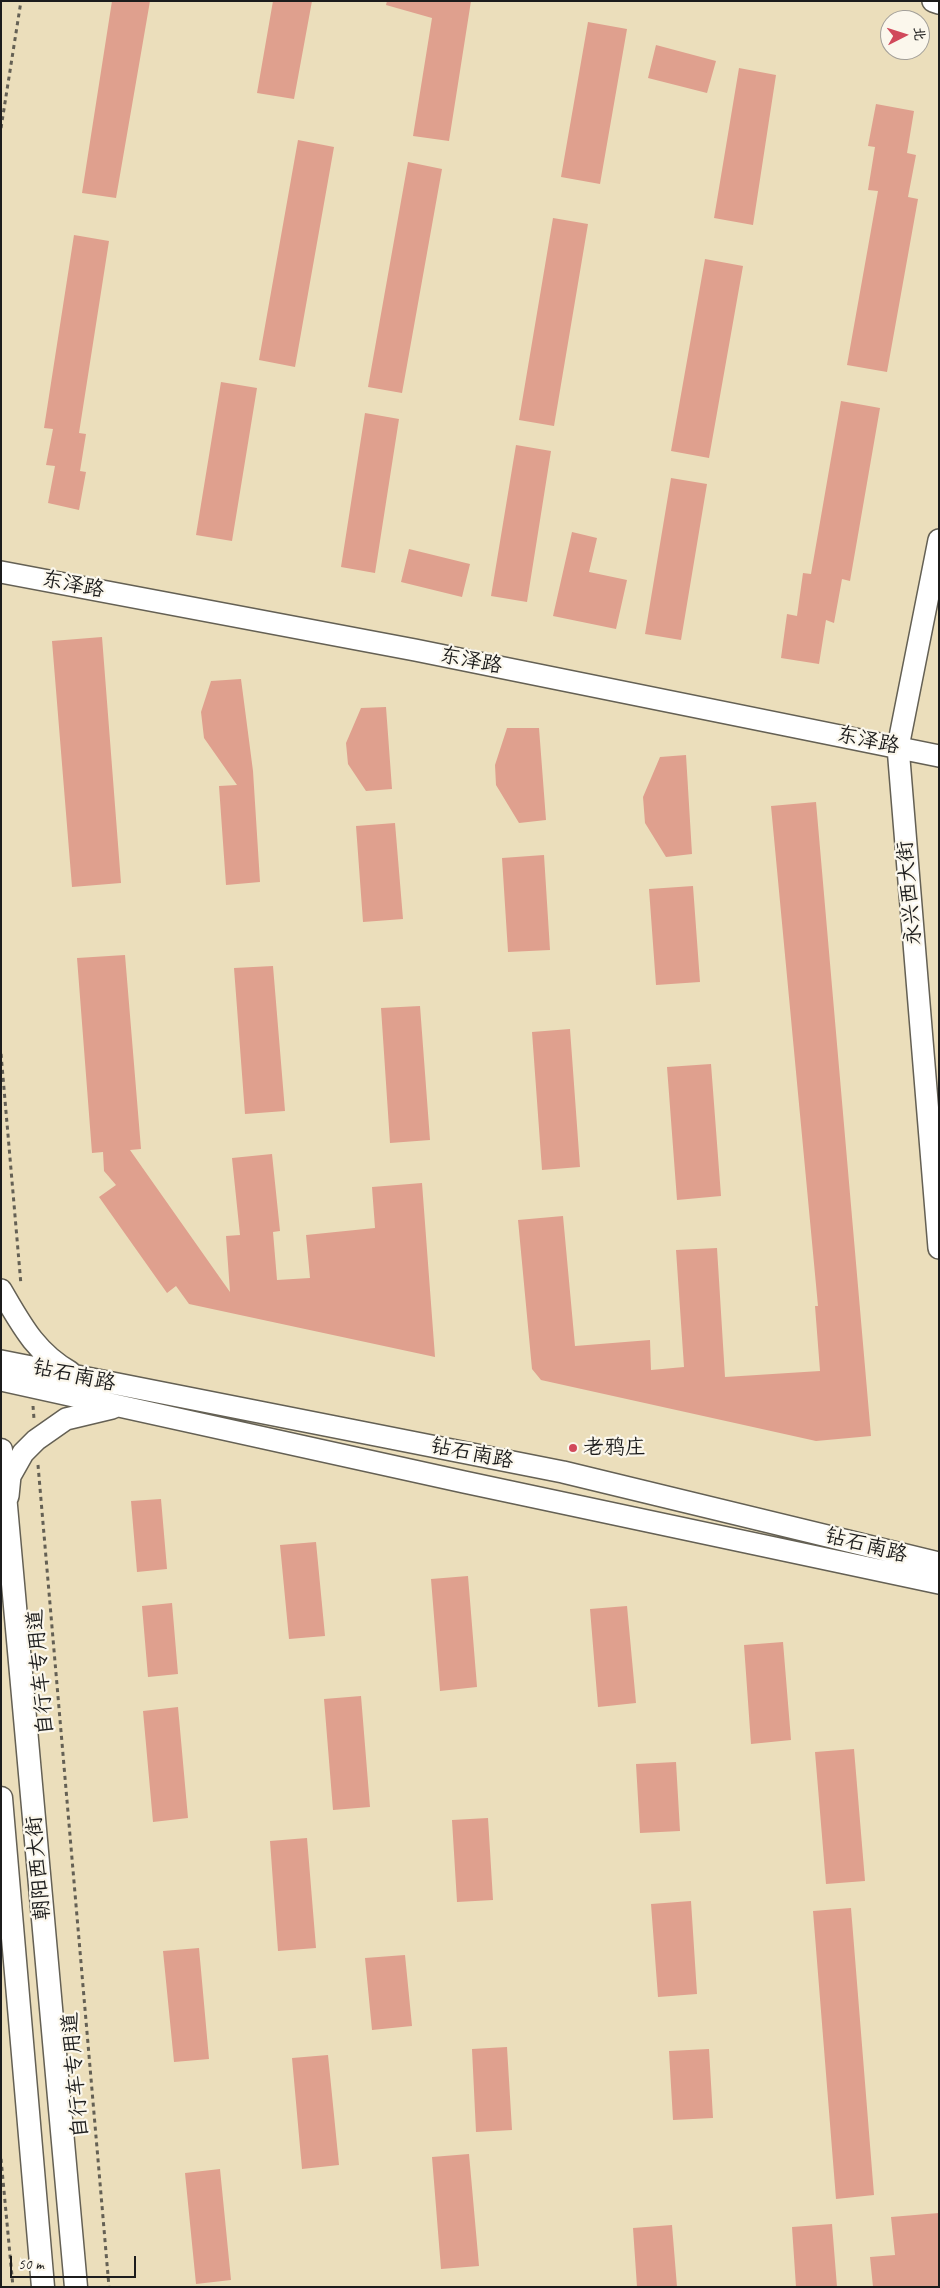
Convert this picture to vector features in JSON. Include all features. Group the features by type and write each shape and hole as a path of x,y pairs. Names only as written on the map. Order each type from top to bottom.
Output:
{"main road":[{"path":"932,1 939,3"},
{"name":"永兴西大街","path":"939,540 898,747 939,1248"},
{"name":"东泽路","path":"1,572 415,650 939,756"},
{"path":"1,1290 25,1332 37,1347 53,1362 82,1378"},
{"name":"钻石南路","path":"1,1361 563,1472 939,1563"},
{"name":"钻石南路","path":"1,1380 473,1484 939,1583"},
{"path":"7,1511 10,1476 23,1452 36,1440 66,1420 120,1406"},
{"name":"朝阳西大街","path":"1,1450 76,2287"},
{"name":"朝阳西大街","path":"1,1798 43,2287"}],"path":[{"path":"1,128 21,1"},
{"path":"1,1054 22,1295"},
{"name":"自行车专用道","path":"31,1387 110,2287"},
{"path":"1,2159 12,2287"}],"building":[{"path":"112,1 150,1 116,198 82,193"},
{"path":"273,1 312,1 294,99 257,93"},
{"path":"387,1 471,1 449,141 413,136 432,18 386,5"},
{"path":"588,22 627,29 600,184 561,177"},
{"path":"656,45 716,61 707,93 648,78"},
{"path":"739,68 776,75 753,225 714,218"},
{"path":"876,104 914,111 907,153 916,155 908,197 918,199 887,372 847,365 878,191 868,190 875,147 868,146"},
{"path":"298,140 334,147 295,367 259,360"},
{"path":"408,162 442,169 402,393 368,387"},
{"path":"553,218 588,224 554,426 519,420"},
{"path":"74,235 109,241 79,433 86,434 80,471 86,472 79,510 48,503 55,466 46,465 53,429 44,428"},
{"path":"705,259 743,266 709,458 671,451"},
{"path":"221,382 257,388 232,541 196,535"},
{"path":"841,401 880,408 850,581 842,579 834,623 826,620 819,664 781,658 787,614 797,616 803,573 811,574"},
{"path":"365,413 399,419 375,573 341,567"},
{"path":"516,445 551,451 527,602 491,596"},
{"path":"671,478 707,484 681,640 645,634"},
{"path":"572,532 597,538 589,572 627,580 616,629 553,616"},
{"path":"409,549 470,564 462,597 401,582"},
{"path":"102,637 121,883 72,887 52,641"},
{"path":"241,679 253,771 260,882 226,885 219,786 237,785 204,738 201,712 211,681"},
{"path":"386,707 392,789 366,791 348,764 346,743 361,708"},
{"path":"507,728 539,728 546,820 519,823 496,785 495,765"},
{"path":"686,755 692,854 666,857 645,823 643,797 660,757"},
{"path":"816,802 871,1436 816,1441 541,1380 532,1369 518,1220 563,1216 575,1346 650,1340 651,1370 684,1367 676,1250 717,1248 725,1377 820,1371 815,1306 818,1306 771,806"},
{"path":"395,823 403,919 363,922 356,826"},
{"path":"544,855 550,950 508,952 502,858"},
{"path":"693,886 700,982 656,985 649,889"},
{"path":"125,955 141,1149 130,1150 230,1292 226,1236 240,1235 232,1158 272,1154 280,1231 273,1232 277,1280 310,1278 306,1235 375,1228 372,1187 422,1183 435,1357 189,1304 176,1286 167,1293 99,1197 116,1185 104,1171 103,1152 92,1153 77,958"},
{"path":"273,966 285,1111 245,1114 234,968"},
{"path":"420,1006 430,1140 390,1143 381,1008"},
{"path":"570,1029 580,1167 542,1170 532,1032"},
{"path":"711,1064 721,1196 677,1200 667,1067"},
{"path":"161,1499 167,1569 137,1572 131,1501"},
{"path":"316,1542 325,1636 289,1639 280,1545"},
{"path":"468,1576 477,1687 440,1691 431,1579"},
{"path":"172,1603 178,1674 148,1677 142,1606"},
{"path":"627,1606 636,1703 598,1707 590,1609"},
{"path":"783,1642 791,1740 751,1744 744,1645"},
{"path":"361,1696 370,1807 333,1810 324,1699"},
{"path":"178,1707 188,1818 153,1822 143,1711"},
{"path":"854,1749 865,1881 826,1884 815,1752"},
{"path":"676,1762 680,1831 640,1833 636,1764"},
{"path":"488,1818 493,1900 457,1902 452,1820"},
{"path":"307,1838 316,1948 278,1951 270,1841"},
{"path":"691,1901 697,1994 658,1997 651,1904"},
{"path":"851,1908 874,2195 836,2199 813,1911"},
{"path":"199,1948 209,2059 174,2062 163,1951"},
{"path":"405,1955 412,2026 372,2030 365,1958"},
{"path":"507,2047 512,2130 476,2132 472,2049"},
{"path":"709,2049 713,2118 673,2120 669,2051"},
{"path":"328,2055 339,2165 302,2169 292,2058"},
{"path":"469,2154 479,2266 441,2269 432,2157"},
{"path":"220,2169 231,2280 196,2284 185,2173"},
{"path":"939,2213 939,2287 873,2287 870,2257 895,2255 891,2217"},
{"path":"832,2224 837,2287 796,2287 792,2227"},
{"path":"672,2225 677,2287 637,2287 633,2228"}],"place":[{"name":"老鸦庄","path":"573,1448"}]}
